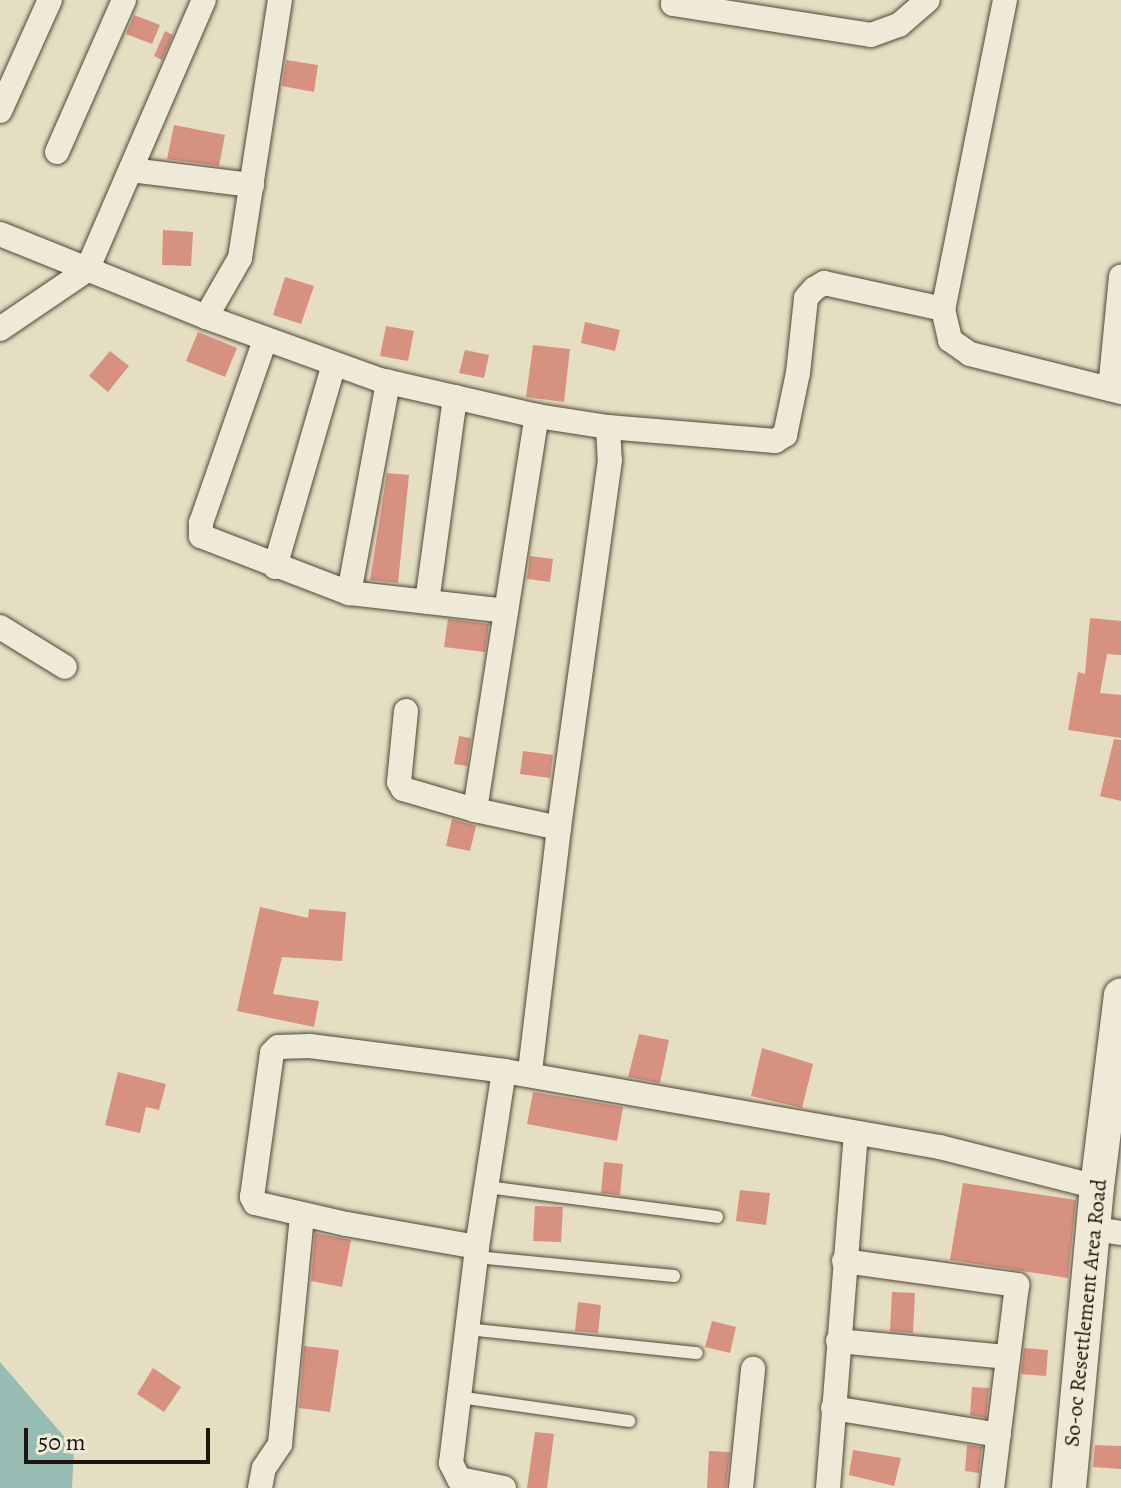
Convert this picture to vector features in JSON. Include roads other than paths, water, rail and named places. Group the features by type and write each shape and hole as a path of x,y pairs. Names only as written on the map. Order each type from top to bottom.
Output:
{"street":[{"path":"0,111 50,0"},
{"path":"57,152 124,0"},
{"path":"0,329 87,270 204,0"},
{"path":"206,317 240,258 280,0"},
{"path":"674,0 673,4 871,35 899,25 928,0"},
{"path":"1005,0 943,309 950,340 970,354 1116,390 1121,277"},
{"path":"131,170 252,185"},
{"path":"0,234 265,340 388,382 537,416 608,427 775,441 785,435 798,373 806,298 814,289 824,283 943,309"},
{"path":"265,340 200,531 205,539 349,593 506,611"},
{"path":"275,567 334,364"},
{"path":"349,593 388,382"},
{"path":"427,602 455,397"},
{"path":"475,810 537,416"},
{"path":"530,1073 559,828 610,460 608,427"},
{"path":"0,627 65,667"},
{"path":"406,711 399,782 403,789 475,810 559,828"},
{"name":"So-oc Resettlement Area Road","path":"1069,1488 1108,1231 1107,1170 1121,995"},
{"path":"476,1252 259,1206 252,1197 274,1049 310,1046 530,1073 856,1133 1107,1170"},
{"path":"504,1071 476,1252 451,1463 459,1479 504,1488"},
{"path":"829,1488 856,1133"},
{"path":"260,1488 264,1468 280,1444 302,1215"},
{"path":"844,1261 1013,1283 1019,1289 992,1488"},
{"path":"838,1341 1008,1357"},
{"path":"741,1488 753,1369"},
{"path":"833,1408 999,1435"}],"lane":[{"path":"487,1187 717,1217"},
{"path":"476,1252 674,1276"},
{"path":"467,1329 697,1353"},
{"path":"458,1397 629,1421"}],"water":[{"path":"0,1362 74,1448 72,1488 0,1488"}]}
